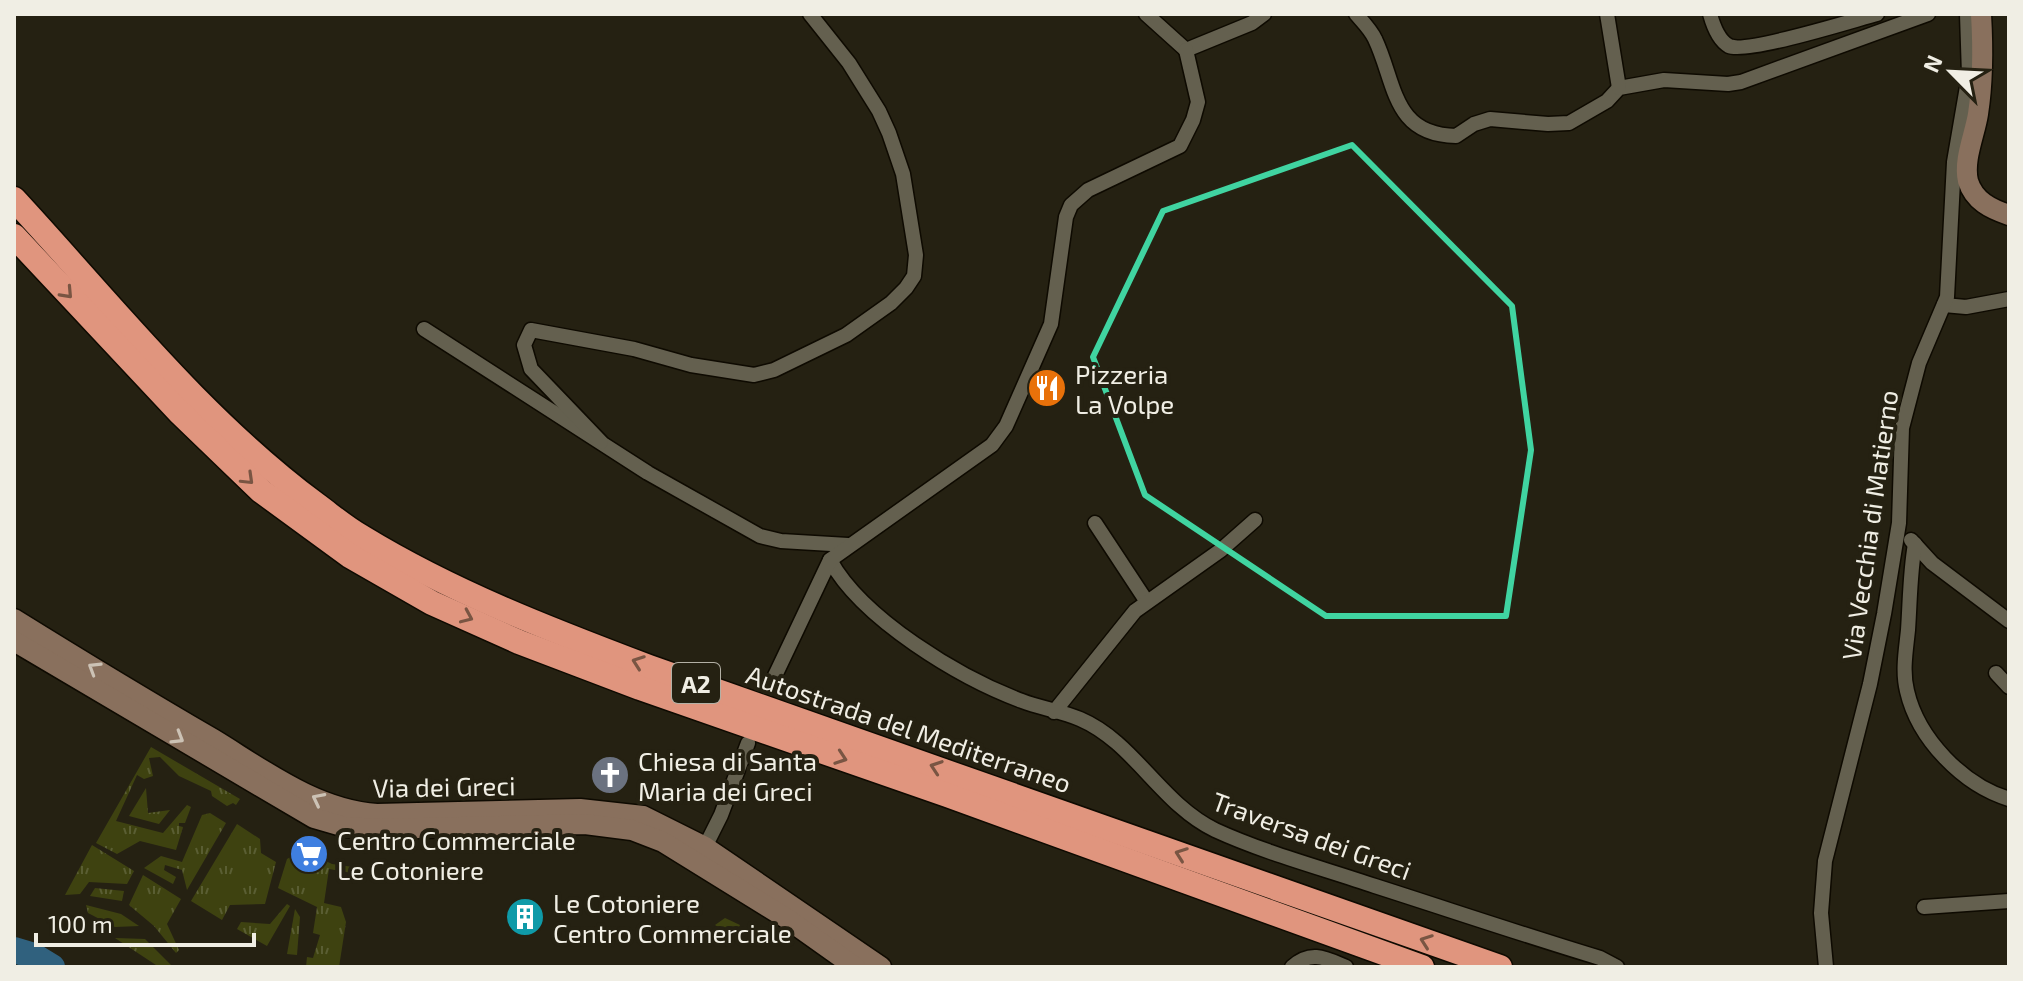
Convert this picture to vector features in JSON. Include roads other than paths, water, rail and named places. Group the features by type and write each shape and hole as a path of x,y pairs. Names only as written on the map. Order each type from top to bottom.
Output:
{"highway":[{"name":"Autostrada del Mediterraneo","path":"14,199 189,393 275,473 360,537 443,580 530,623 649,667 1500,967"},
{"name":"Autostrada del Mediterraneo","path":"14,236 179,412 261,491 350,556 432,603 519,642 640,688 1422,967"}],"main road":[{"path":"1981,14 1978,113 1961,185 1991,209 2009,215"},
{"name":"Via dei Greci","path":"14,619 167,713 330,806 377,814 580,809 643,816 705,847 881,967"},
{"name":"Via dei Greci","path":"14,641 314,818 345,827 381,829 585,824 632,830 685,854 786,918 855,967"}],"street":[{"path":"601,442 531,369 524,345 531,330 634,349 691,365 754,375 774,370 846,335 891,303 914,276 916,255 903,174 889,133 849,63 810,14"},
{"path":"772,682 830,560 992,445 1006,426 1051,324 1066,217 1071,205 1088,190 1180,146 1198,102 1186,50 1146,14"},
{"path":"1186,50 1252,23 1264,14"},
{"path":"1356,14 1374,35 1400,108 1424,128 1456,136 1474,124 1490,119 1569,123 1607,101 1619,88 1664,80 1741,82 1928,14"},
{"path":"1607,14 1619,88"},
{"path":"1710,14 1723,41 1736,48 1780,40 1877,14"},
{"name":"Via Vecchia di Matierno","path":"1826,967 1821,913 1825,861 1870,684 1899,523 1902,428 1919,363 1944,305 1961,185 1954,162 1969,75 1967,14"},
{"path":"1944,305 1966,307 2009,299"},
{"path":"424,329 648,473 760,536 781,541 849,545"},
{"path":"1054,712 1135,611 1221,550 1255,520"},
{"path":"1095,523 1147,602"},
{"path":"1899,523 1932,563 2009,621"},
{"path":"1915,544 1904,665 1907,691 1920,723 1953,764 1983,788 2009,799"},
{"name":"Traversa dei Greci","path":"830,560 841,579 912,642 977,682 1021,701 1079,718 1106,735 1186,813 1214,829 1302,862 1600,958 1617,967"},
{"path":"1996,673 2009,687"},
{"path":"705,847 721,815 748,743"},
{"path":"1924,907 2009,901"},
{"path":"1292,967 1301,958 1316,955 1346,967"}],"waterway":[{"path":"14,950 34,956 52,967"}],"place":[{"name":"Pizzeria La Volpe","path":"1047,388"},
{"name":"Chiesa di Santa Maria dei Greci","path":"610,775"},
{"name":"Centro Commerciale Le Cotoniere","path":"309,854"},
{"name":"Le Cotoniere Centro Commerciale","path":"525,917"}]}
